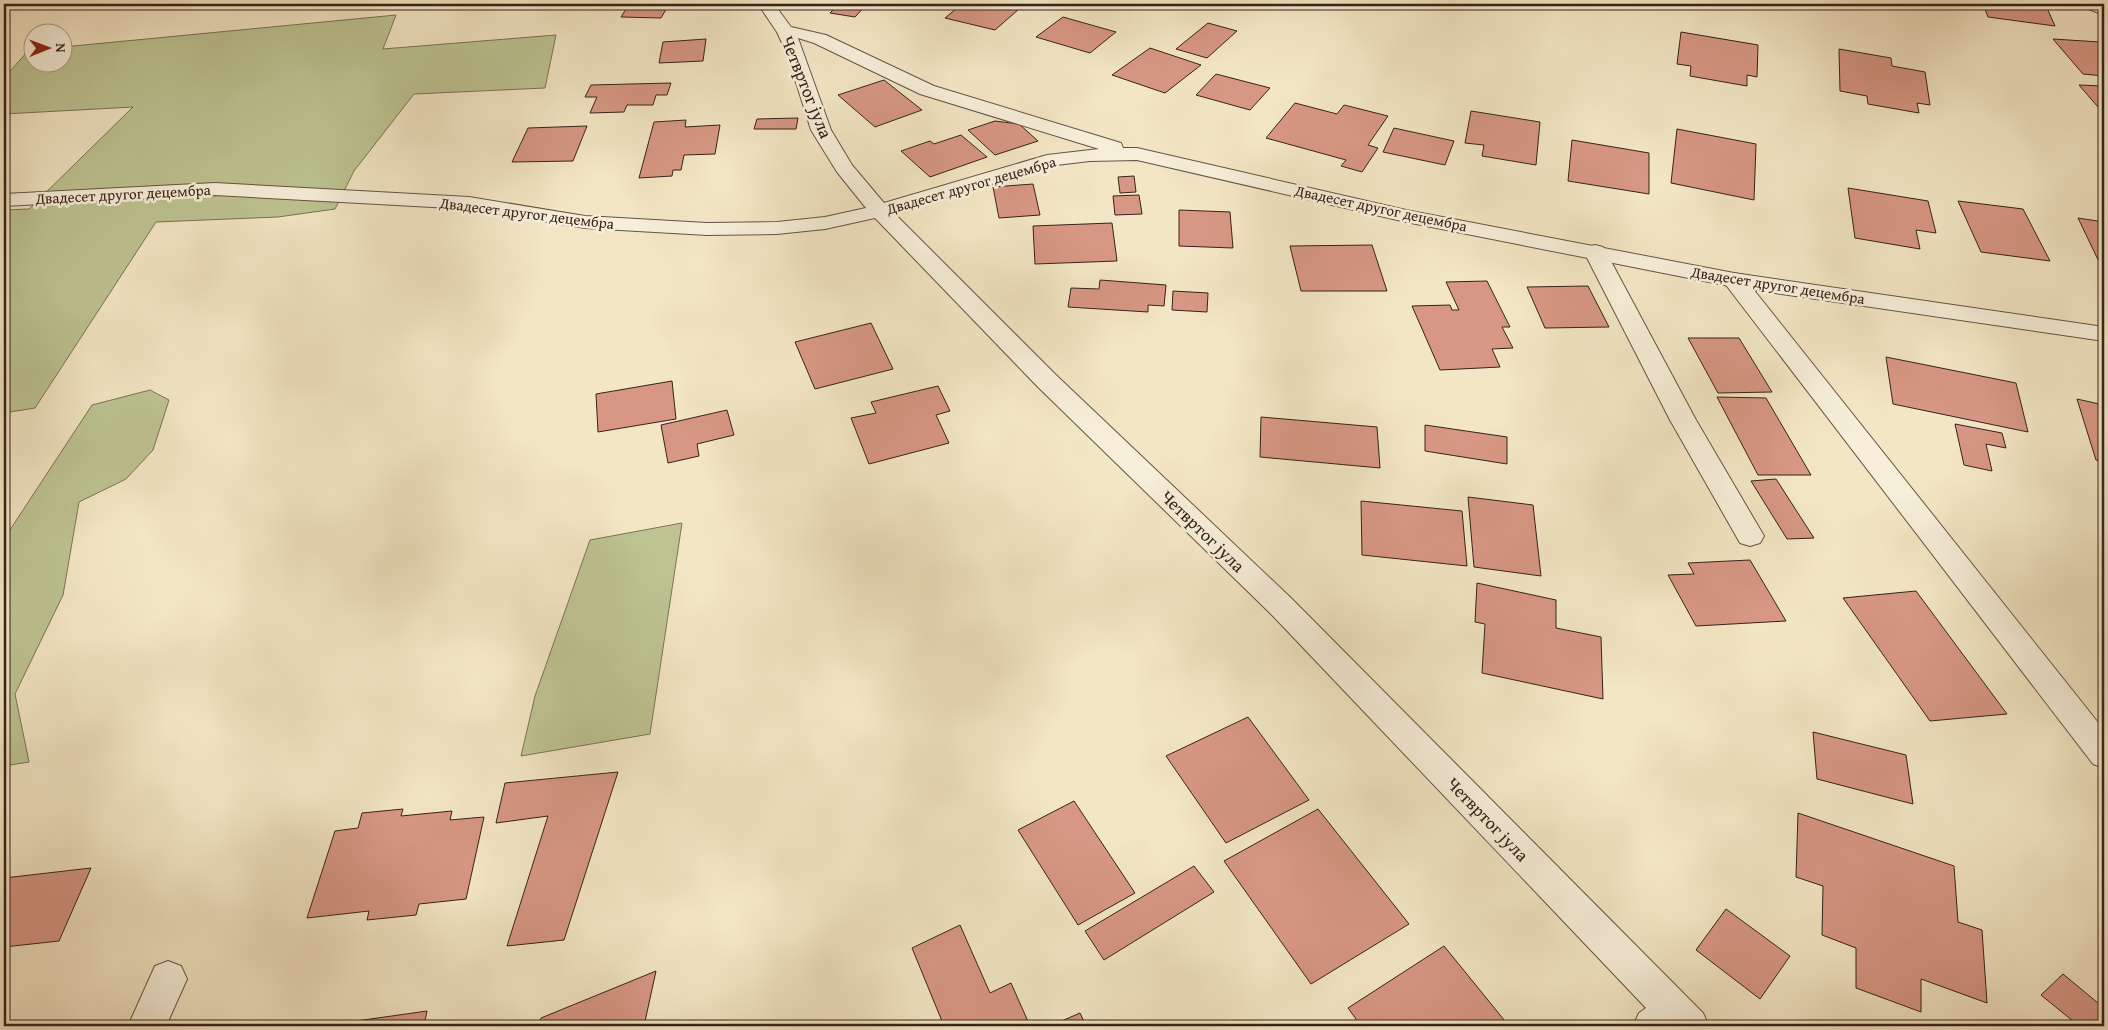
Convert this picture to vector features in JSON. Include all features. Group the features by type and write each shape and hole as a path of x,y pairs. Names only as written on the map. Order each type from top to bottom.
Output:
{"street":[{"name":"Четвртог јула","path":"766,4 786,32 796,54 821,130 844,168 880,211 1047,381 1282,607 1672,1021"},
{"path":"2092,4 2104,10"},
{"path":"786,32 799,33 820,39 927,90 1137,154"},
{"name":"Двадесет другог децембра","path":"4,200 215,190 469,203 585,222 708,229 777,228 825,223 880,211 1054,159 1090,155 1137,154 1406,216 1734,280 2104,334"},
{"path":"1595,252 1678,412 1750,536"},
{"path":"1734,280 2104,754"},
{"path":"147,1026 168,979"}],"green space":[{"path":"396,15 383,49 556,35 545,88 414,94 354,171 335,209 278,217 156,222 35,408 4,413 4,210 29,209 133,107 4,114 4,78 22,58 22,72 72,72 72,46"},
{"path":"150,390 169,400 153,450 126,479 79,502 63,595 15,694 29,762 4,766 4,539 92,405"},
{"path":"682,523 650,734 521,756 535,696 590,540"}],"building":[{"path":"629,4 669,4 661,18 621,17"},
{"path":"867,4 855,17 830,13 833,10 799,5"},
{"path":"962,4 996,4 1019,9 995,30 945,18"},
{"path":"1348,4 1387,4 1385,9"},
{"path":"1983,4 2019,4 2047,8 2055,26 1988,17"},
{"path":"1063,17 1116,32 1090,53 1036,37"},
{"path":"1208,23 1237,31 1207,58 1176,49"},
{"path":"1681,32 1758,45 1757,77 1747,75 1747,86 1690,76 1691,66 1677,64"},
{"path":"706,39 703,61 659,63 663,42"},
{"path":"2053,39 2100,42 2104,47 2104,76 2083,74"},
{"path":"1150,48 1201,65 1165,93 1112,75"},
{"path":"1839,49 1891,58 1892,66 1925,72 1930,105 1917,103 1919,113 1868,104 1867,96 1840,91"},
{"path":"1216,74 1270,88 1250,110 1196,95"},
{"path":"884,80 922,110 875,127 838,95"},
{"path":"671,83 667,95 656,95 653,105 627,105 624,112 590,113 597,97 585,97 591,85"},
{"path":"2079,85 2104,86 2104,114"},
{"path":"1295,103 1337,114 1344,105 1388,116 1368,145 1378,148 1362,172 1341,166 1346,160 1266,138"},
{"path":"1471,111 1540,122 1536,165 1482,156 1484,145 1465,143"},
{"path":"798,118 796,129 754,129 757,119"},
{"path":"686,120 685,127 720,125 715,154 684,155 681,170 673,170 672,176 639,178 654,122"},
{"path":"995,121 1019,124 1038,141 995,155 968,130"},
{"path":"587,126 573,161 512,162 528,128"},
{"path":"1394,128 1454,141 1445,165 1383,152"},
{"path":"1677,129 1756,144 1754,200 1671,183"},
{"path":"961,135 987,157 930,177 901,151 930,141 934,144"},
{"path":"1572,140 1649,153 1649,194 1568,181"},
{"path":"1134,176 1136,192 1120,193 1118,177"},
{"path":"1033,184 1040,215 999,218 993,187"},
{"path":"1848,188 1928,201 1936,233 1916,230 1920,249 1855,238"},
{"path":"1139,195 1142,214 1115,215 1113,196"},
{"path":"1958,201 2023,209 2050,261 1981,252"},
{"path":"1179,210 1230,212 1233,248 1179,246"},
{"path":"2078,218 2104,222 2104,268 2102,268"},
{"path":"1112,223 1117,261 1035,264 1033,226"},
{"path":"1372,245 1387,291 1301,291 1290,246"},
{"path":"1100,280 1166,285 1164,306 1148,305 1148,312 1068,307 1071,288 1099,289"},
{"path":"1487,281 1510,327 1502,327 1513,348 1492,349 1500,367 1440,370 1412,306 1450,305 1452,310 1459,310 1446,282"},
{"path":"1588,286 1609,327 1545,328 1527,287"},
{"path":"1173,291 1208,293 1207,312 1172,310"},
{"path":"871,323 893,369 815,389 795,342"},
{"path":"1688,338 1739,338 1772,392 1718,393"},
{"path":"1886,357 2016,383 2028,432 1893,404"},
{"path":"672,381 676,419 598,432 596,394"},
{"path":"938,386 950,411 936,415 949,443 869,464 851,418 876,413 871,402"},
{"path":"1717,397 1766,398 1811,475 1758,475"},
{"path":"2077,399 2104,405 2104,462 2096,460"},
{"path":"727,410 734,435 697,444 699,456 668,463 661,425"},
{"path":"1261,417 1377,427 1380,468 1260,457"},
{"path":"1955,424 2002,433 2006,448 1986,444 1992,471 1964,465"},
{"path":"1425,425 1507,437 1507,464 1425,451"},
{"path":"1776,479 1814,538 1787,539 1751,481"},
{"path":"1468,497 1533,505 1541,576 1474,567"},
{"path":"1361,501 1462,511 1467,566 1362,555"},
{"path":"1750,560 1786,621 1696,626 1668,575 1694,574 1688,563"},
{"path":"1477,583 1556,600 1556,628 1601,637 1603,699 1482,673 1485,624 1475,622"},
{"path":"1916,591 2007,714 1930,721 1843,598"},
{"path":"1248,717 1309,800 1226,843 1166,756"},
{"path":"1813,732 1906,755 1913,804 1817,779"},
{"path":"618,772 564,940 507,946 548,816 496,823 505,783"},
{"path":"1074,801 1135,893 1078,925 1018,830"},
{"path":"403,809 401,816 452,811 450,820 484,817 466,899 419,904 416,915 367,920 369,911 307,918 335,831 358,828 362,813"},
{"path":"1318,809 1409,924 1311,984 1224,861"},
{"path":"1798,813 1954,866 1958,922 1982,930 1987,1003 1921,979 1921,1012 1856,988 1856,948 1822,935 1823,886 1796,877"},
{"path":"1194,866 1214,892 1104,960 1085,931"},
{"path":"91,868 59,941 4,947 4,878"},
{"path":"1726,909 1790,956 1760,999 1696,950"},
{"path":"960,925 990,993 1011,983 1030,1026 944,1026 912,948"},
{"path":"1444,946 1509,1026 1361,1026 1348,1008"},
{"path":"656,971 644,1026 539,1026 541,1018"},
{"path":"2063,974 2104,1008 2104,1026 2079,1026 2041,995"},
{"path":"427,1011 424,1026 321,1026"},
{"path":"1080,1013 1086,1026 1050,1026"}]}
